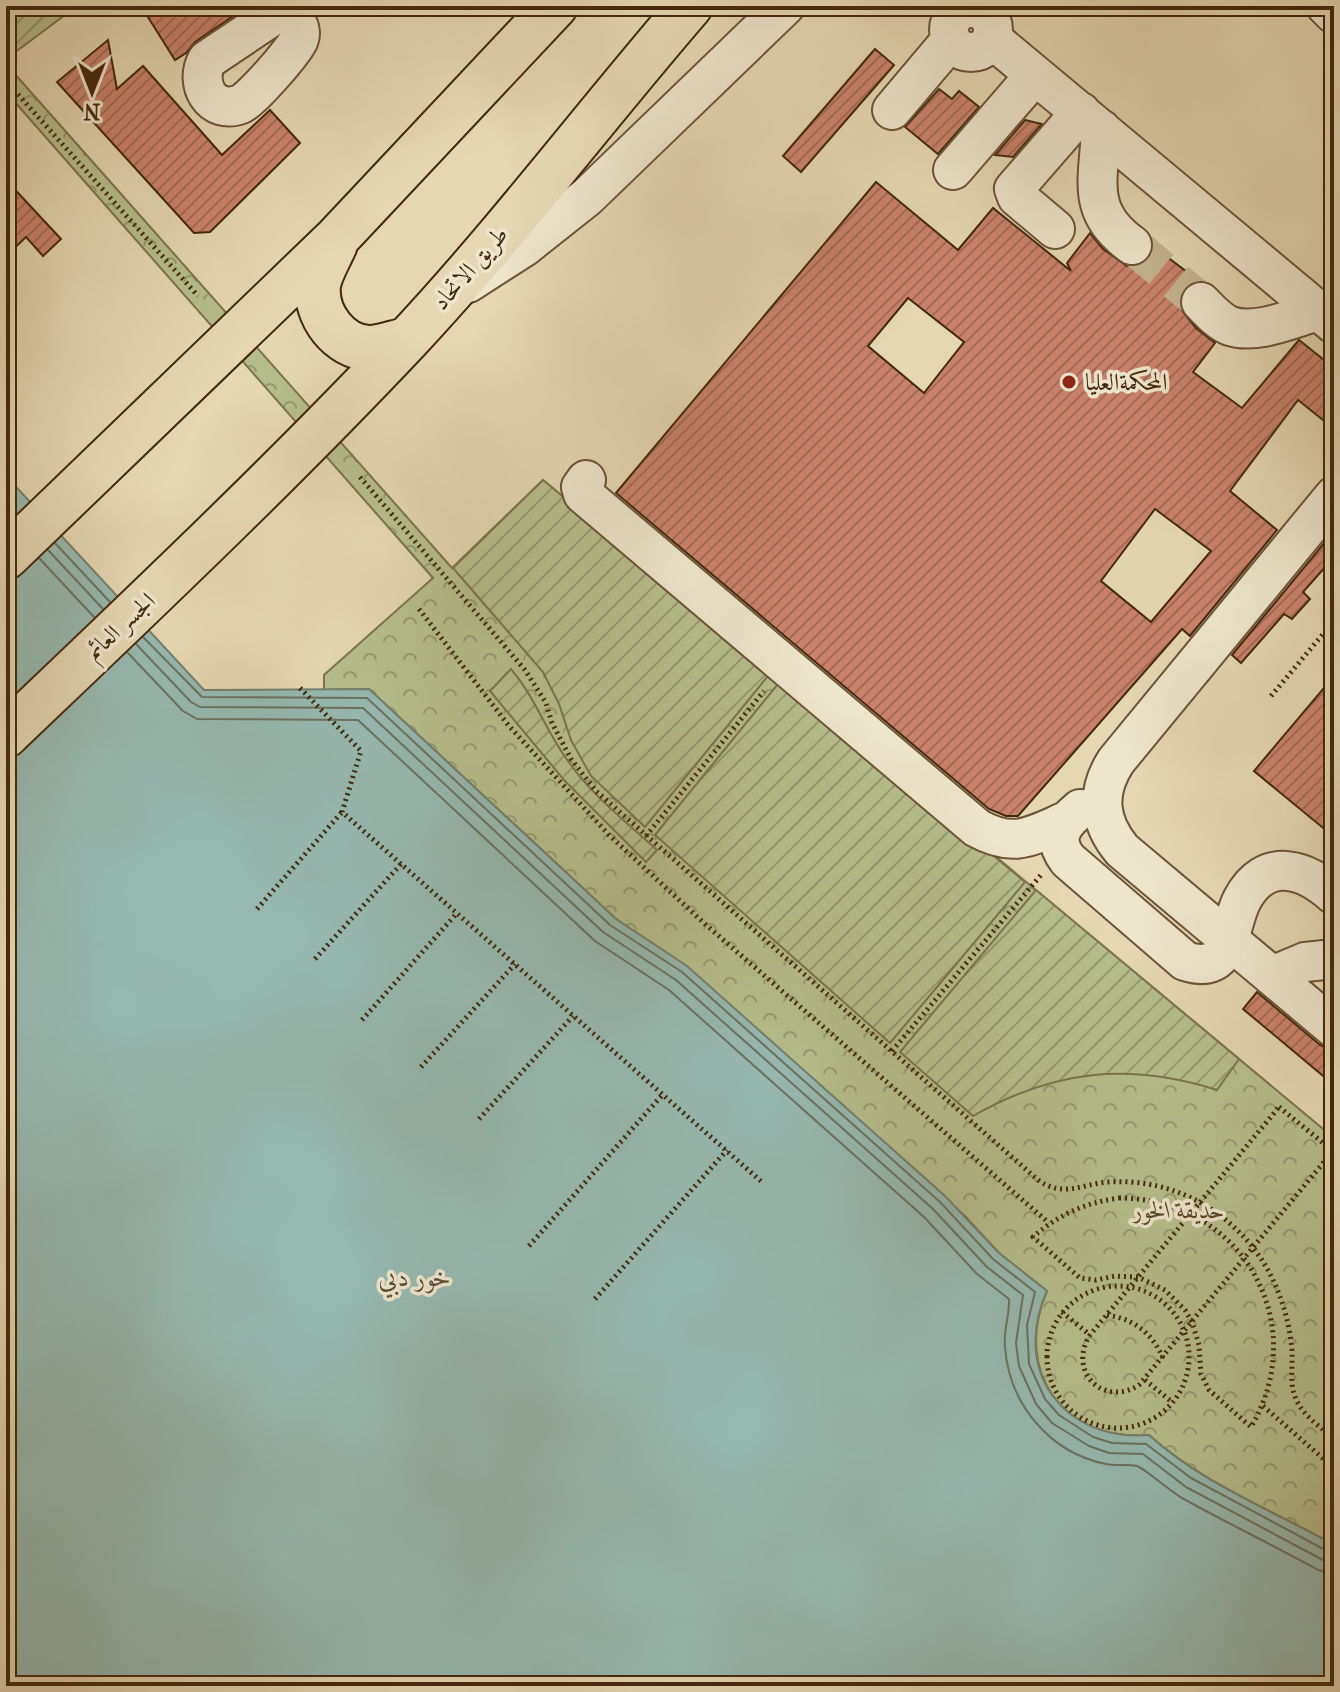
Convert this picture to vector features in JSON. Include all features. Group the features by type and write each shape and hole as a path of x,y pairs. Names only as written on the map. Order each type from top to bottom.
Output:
{"main road":[{"path":"6,557 337,238 555,6"},
{"name":"طريق الاتحاد","path":"235,518 445,298 690,6"},
{"path":"658,43 710,6"},
{"path":"337,238 318,285 321,311 333,331 347,342 369,348 407,340"},
{"name":"الجسر العائم","path":"6,735 235,518"}],"lane":[{"path":"445,298 524,247 587,197 785,6"},
{"path":"1326,6 1334,14"},
{"path":"892,110 964,19 1326,318"},
{"path":"953,170 1035,75"},
{"path":"1055,229 1017,197 1014,189 1091,121"},
{"path":"1091,121 1101,212 1115,233 1132,245"},
{"path":"1201,302 1219,320 1243,328 1326,318"},
{"path":"586,480 581,487 583,494 977,828 1008,840 1063,836 1102,793"},
{"path":"1334,496 1116,761 1102,793 1105,824 1122,850 1334,1028"},
{"path":"1063,836 1068,860 1185,961 1197,965 1209,964 1231,941 1240,903 1250,888 1263,877 1280,870 1294,871 1308,875 1334,895"},
{"path":"1272,976 1291,966 1334,959"}],"path":[{"path":"6,6 26,10 40,6"},
{"path":"6,81 198,296"},
{"path":"360,477 525,670 546,703 566,750 596,791 1048,1187 1070,1191 1105,1183 1155,1185 1201,1202 1239,1232 1253,1248 1277,1288 1285,1310 1296,1399 1308,1416 1334,1439"},
{"path":"419,609 509,726 609,835 705,924 1049,1223"},
{"path":"1271,696 1334,621"},
{"path":"646,836 784,665"},
{"path":"257,909 342,812 361,751 300,688"},
{"path":"342,812 763,1183"},
{"path":"892,1051 1063,836"},
{"path":"315,959 401,864"},
{"path":"362,1020 457,913"},
{"path":"421,1067 515,964"},
{"path":"479,1119 573,1016"},
{"path":"529,1246 663,1094"},
{"path":"1279,1107 1333,1151 1145,1380 1126,1392 1112,1392 1098,1387 1082,1363 1083,1348 1090,1335 1192,1214 1279,1107"},
{"path":"595,1299 727,1150"},
{"path":"1119,1198 1156,1201 1192,1214 1220,1234 1244,1259 1264,1293 1275,1330 1274,1369 1263,1406 1251,1427 1209,1390 1201,1374 1199,1345 1185,1310 1165,1290 1138,1277 1080,1278 1033,1237 1049,1223 1082,1206 1119,1198"},
{"path":"1131,1286 1159,1298 1170,1308 1188,1345 1188,1372 1172,1402 1149,1421 1121,1428 1092,1423 1067,1406 1051,1382 1046,1353 1054,1324 1071,1303 1092,1291 1131,1286"},
{"path":"1062,1312 1090,1335"},
{"path":"1106,1315 1119,1317 1141,1328 1151,1336 1163,1358"},
{"path":"1145,1380 1172,1402"},
{"path":"1263,1406 1334,1468"}],"green space":[{"path":"51,6 77,6 6,59 6,12 23,15"},
{"name":"حديقة الخور","path":"6,64 452,568 543,480 1334,1138 1334,1545 1214,1482 1149,1435 1118,1434 1092,1427 1070,1413 1053,1395 1041,1373 1036,1348 1038,1320 1047,1291 999,1253 965,1216 649,942 616,919 369,689 324,690 324,675 433,578 6,92"},
{"path":"543,480 772,671 645,827 591,776 571,740 559,704 543,672 453,568"},
{"path":"511,669 575,771 608,807 657,850 646,862 564,780 490,691"},
{"path":"782,679 1025,882 890,1043 655,835"},
{"path":"1036,890 1239,1059 1217,1090 1153,1076 1092,1075 1033,1089 973,1116 900,1052"}],"water":[{"name":"خور دبي","path":"6,476 204,690 369,689 616,919 687,966 945,1196 999,1253 1047,1291 1038,1320 1036,1348 1041,1373 1052,1395 1069,1413 1092,1427 1118,1434 1149,1435 1214,1482 1334,1545 1334,1686 6,1686"}],"building":[{"path":"141,6 248,6 195,42 175,60"},
{"path":"108,40 117,89 143,66 222,155 270,110 300,143 210,232 194,233 57,82"},
{"path":"875,49 894,65 801,172 783,156"},
{"path":"939,89 952,99 959,91 979,107 938,154 905,127"},
{"path":"1025,120 1042,124 1013,157 995,155"},
{"path":"6,180 61,239 43,256 26,237 6,256"},
{"path":"876,182 958,250 993,208 1071,271 1067,263 1090,233 1103,249 1127,266 1139,266 1148,260 1154,247 1199,281 1185,287 1180,297 1180,308 1196,328 1215,343 1193,372 1242,408 1299,340 1334,368 1334,429 1298,400 1230,491 1277,530 1190,636 1182,629 1018,816 1006,816 989,809 616,493","holes":["908,298 964,342 924,393 868,346","1155,509 1211,551 1151,622 1101,581"]},
{"path":"1334,531 1334,557 1303,592 1310,599 1292,619 1284,614 1241,663 1232,655"},
{"path":"1334,676 1334,837 1254,771"},
{"path":"1257,992 1320,1045 1334,1051 1334,1085 1243,1009"}],"tunnel":[{"path":"1132,245 1201,302"}],"place":[{"name":"المحكمةالعليا","path":"1069,382"}]}
